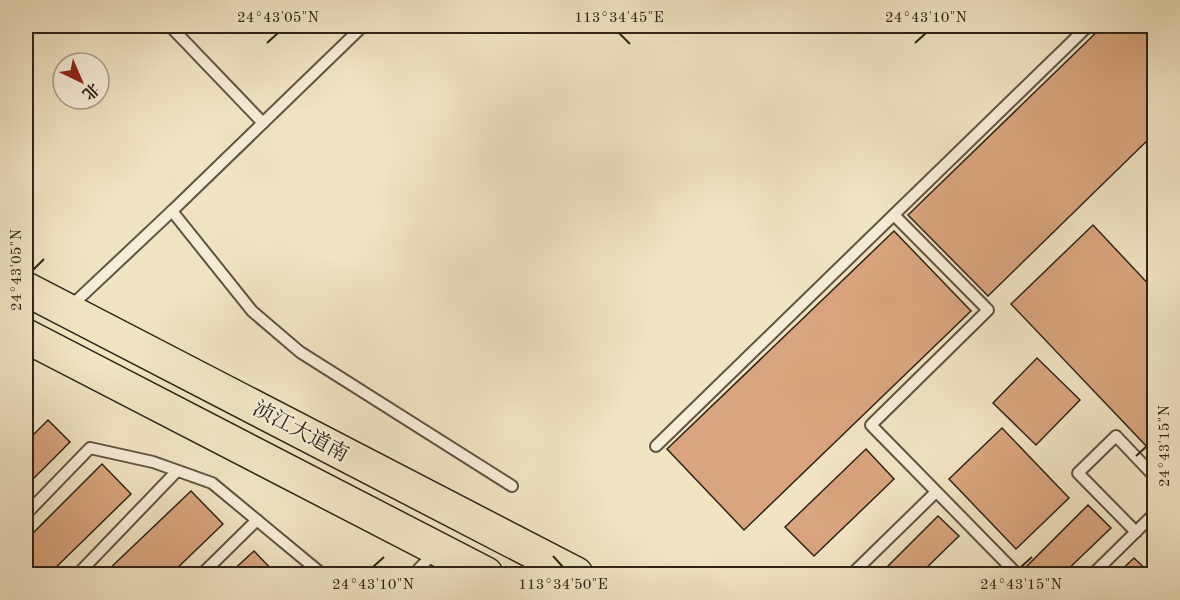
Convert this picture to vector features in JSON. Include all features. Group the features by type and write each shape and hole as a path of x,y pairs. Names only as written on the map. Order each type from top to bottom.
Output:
{"main road":[{"name":"浈江大道南","path":"26,289 576,574"},
{"name":"浈江大道南","path":"31,342 486,574"}],"lane":[{"path":"170,26 263,123"},
{"path":"67,310 363,26"},
{"path":"656,446 1088,26"},
{"path":"172,211 252,311 300,352 512,486"},
{"path":"894,215 988,310 871,425 1017,574"},
{"path":"1136,532 1078,473 1116,436 1155,476"},
{"path":"26,514 90,448 153,462 212,483 322,574"},
{"path":"78,574 177,471"},
{"path":"852,574 936,492"},
{"path":"1093,574 1155,514"},
{"path":"202,574 257,520"},
{"path":"414,574 437,549"}],"building":[{"path":"1103,26 1154,26 1154,134 988,296 908,215"},
{"path":"1093,225 1154,290 1154,447 1151,451 1011,304"},
{"path":"894,231 971,311 744,530 667,449"},
{"path":"1037,358 1080,400 1036,445 993,403"},
{"path":"48,420 70,442 26,486 26,442"},
{"path":"1002,428 1069,498 1016,549 949,479"},
{"path":"866,449 894,479 814,556 785,527"},
{"path":"102,464 131,494 49,574 34,574 26,566 26,540"},
{"path":"191,491 223,524 171,574 104,574"},
{"path":"1088,505 1111,528 1063,574 1032,574 1025,568"},
{"path":"938,516 959,536 920,574 882,574 881,573"},
{"path":"254,551 276,574 229,574"},
{"path":"1134,558 1151,574 1117,574"}]}
